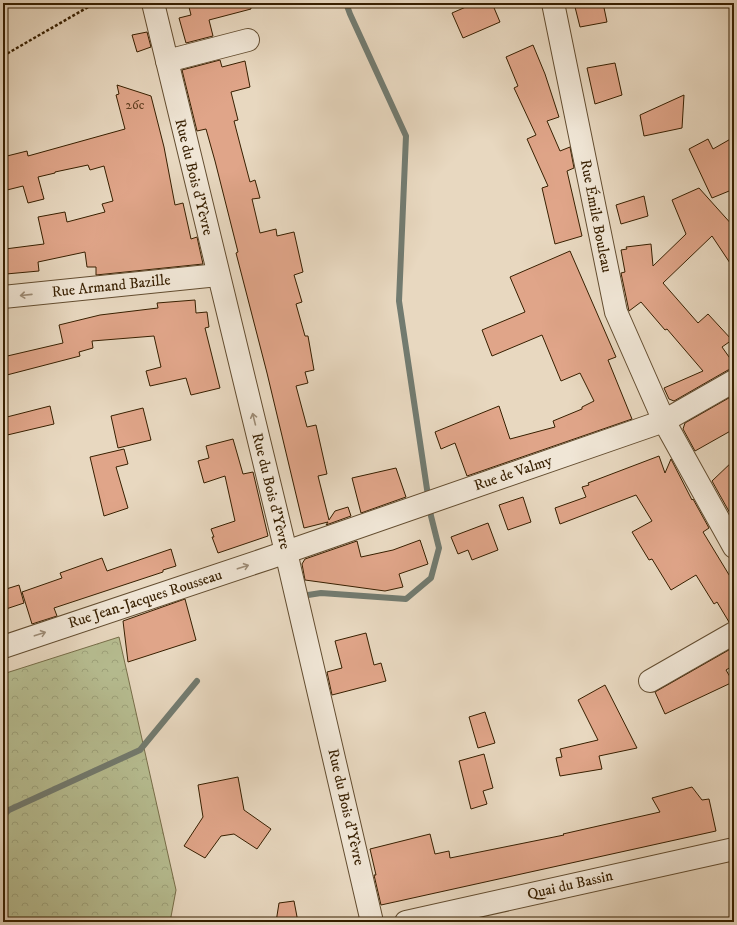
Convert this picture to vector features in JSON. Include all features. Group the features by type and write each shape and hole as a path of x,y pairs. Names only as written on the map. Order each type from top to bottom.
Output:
{"street":[{"name":"Rue du Bois d'Yèvre","path":"153,3 286,552 372,922"},
{"name":"Rue Émile Bouleau","path":"553,3 616,312 664,421 734,547"},
{"path":"167,61 248,40"},
{"name":"Rue Armand Bazille","path":"3,297 218,275"},
{"name":"Rue de Valmy","path":"286,552 664,421 734,381"},
{"name":"Rue Jean-Jacques Rousseau","path":"3,647 286,552"},
{"path":"650,681 734,633"},
{"name":"Quai du Bassin","path":"406,922 734,849"}],"path":[{"path":"3,56 94,3"}],"green space":[{"path":"119,637 176,890 170,922 3,922 3,674"}],"building":[{"path":"188,3 250,3 251,9 209,20 213,36 186,43 179,18 191,15"},
{"path":"475,3 492,3 500,22 463,38 452,13"},
{"path":"574,3 603,3 607,22 580,27"},
{"path":"147,32 151,47 137,52 132,35"},
{"path":"533,45 545,74 559,117 547,121 560,151 570,147 574,168 567,171 582,236 555,244 542,188 548,186 527,139 536,135 514,88 518,86 506,57"},
{"path":"220,60 222,67 245,61 250,87 231,92 238,120 234,121 250,182 255,180 260,198 252,199 260,233 276,229 277,236 294,232 303,272 294,275 302,302 296,304 305,336 308,336 314,370 305,372 308,383 296,386 307,427 316,425 327,474 318,476 329,520 335,511 348,507 351,516 326,525 328,522 304,528 267,373 236,253 238,252 215,161 206,129 197,131 182,70"},
{"path":"615,63 622,95 595,104 587,68"},
{"path":"117,85 151,96 164,147 175,205 183,203 191,239 197,237 203,264 96,275 96,267 87,267 85,252 38,262 39,271 6,274 5,249 44,244 38,217 65,212 67,222 105,212 102,204 113,201 104,166 90,170 88,165 38,177 44,199 28,203 23,186 3,191 3,157 27,151 28,156 125,129 116,95 119,94"},
{"path":"684,95 682,128 644,136 640,115"},
{"path":"734,137 734,189 712,198 689,149 708,139 713,149"},
{"path":"699,188 734,227 734,269 712,236 663,283 698,323 708,314 732,340 722,347 734,364 734,369 728,370 674,401 669,399 664,388 703,371 667,329 665,330 641,302 629,311 621,273 625,272 621,250 627,249 626,247 651,244 653,266 686,234 672,200"},
{"path":"644,196 648,216 621,224 616,205"},
{"path":"570,251 616,357 608,360 632,419 467,476 455,443 441,449 435,432 499,406 510,439 555,427 553,421 582,409 582,407 594,401 580,373 561,381 542,335 492,356 482,330 525,312 510,277"},
{"path":"195,300 196,313 207,312 209,327 205,328 220,388 191,395 186,378 150,386 146,371 161,367 154,336 92,341 93,348 79,352 80,356 3,376 3,357 63,343 59,325 100,315 158,308 157,303"},
{"path":"734,395 734,429 695,451 683,429 685,423"},
{"path":"50,406 54,424 3,436 3,418"},
{"path":"143,408 151,440 118,448 111,416"},
{"path":"233,439 243,474 253,472 268,536 218,553 212,537 214,537 211,529 235,521 225,476 204,483 198,461 209,458 206,446"},
{"path":"124,449 128,464 116,467 128,508 104,516 90,457"},
{"path":"659,456 665,473 671,459 692,500 693,499 709,528 703,532 734,583 734,621 729,622 717,602 714,604 696,575 671,590 652,559 649,560 632,532 652,521 636,495 560,524 555,508 586,497 582,487 589,485 588,483"},
{"path":"734,460 734,513 731,515 712,481"},
{"path":"396,468 406,497 361,513 352,478"},
{"path":"523,497 531,522 508,530 499,505"},
{"path":"488,523 498,550 472,560 468,550 458,554 451,537"},
{"path":"420,540 428,564 399,574 403,587 385,591 305,580 302,564 305,559 357,541 361,557 393,550"},
{"path":"171,549 176,566 163,570 163,572 54,608 57,616 32,624 22,592 62,578 60,573 102,558 107,571"},
{"path":"19,585 24,603 3,610 3,590"},
{"path":"185,599 196,640 128,662 123,621"},
{"path":"366,633 374,665 381,663 386,681 332,695 327,672 342,668 335,641"},
{"path":"734,647 734,665 726,670 733,682 665,714 655,692"},
{"path":"605,685 637,748 599,756 602,769 560,776 556,758 562,757 560,749 598,740 578,700"},
{"path":"485,712 495,743 478,748 469,717"},
{"path":"484,754 493,788 483,791 487,804 471,809 459,761"},
{"path":"238,777 244,810 271,829 257,849 234,834 221,836 205,858 184,846 203,817 198,785"},
{"path":"692,787 702,800 709,799 716,831 381,905 370,849 430,834 435,854 449,851 450,858 564,835 563,834 660,812 652,798"},
{"path":"294,901 298,922 276,922 279,903"}],"waterway":[{"path":"308,595 321,593 406,599 431,578 439,548 431,516 399,301 406,136 346,3"},
{"path":"3,816 9,810 140,750 197,681"}]}
